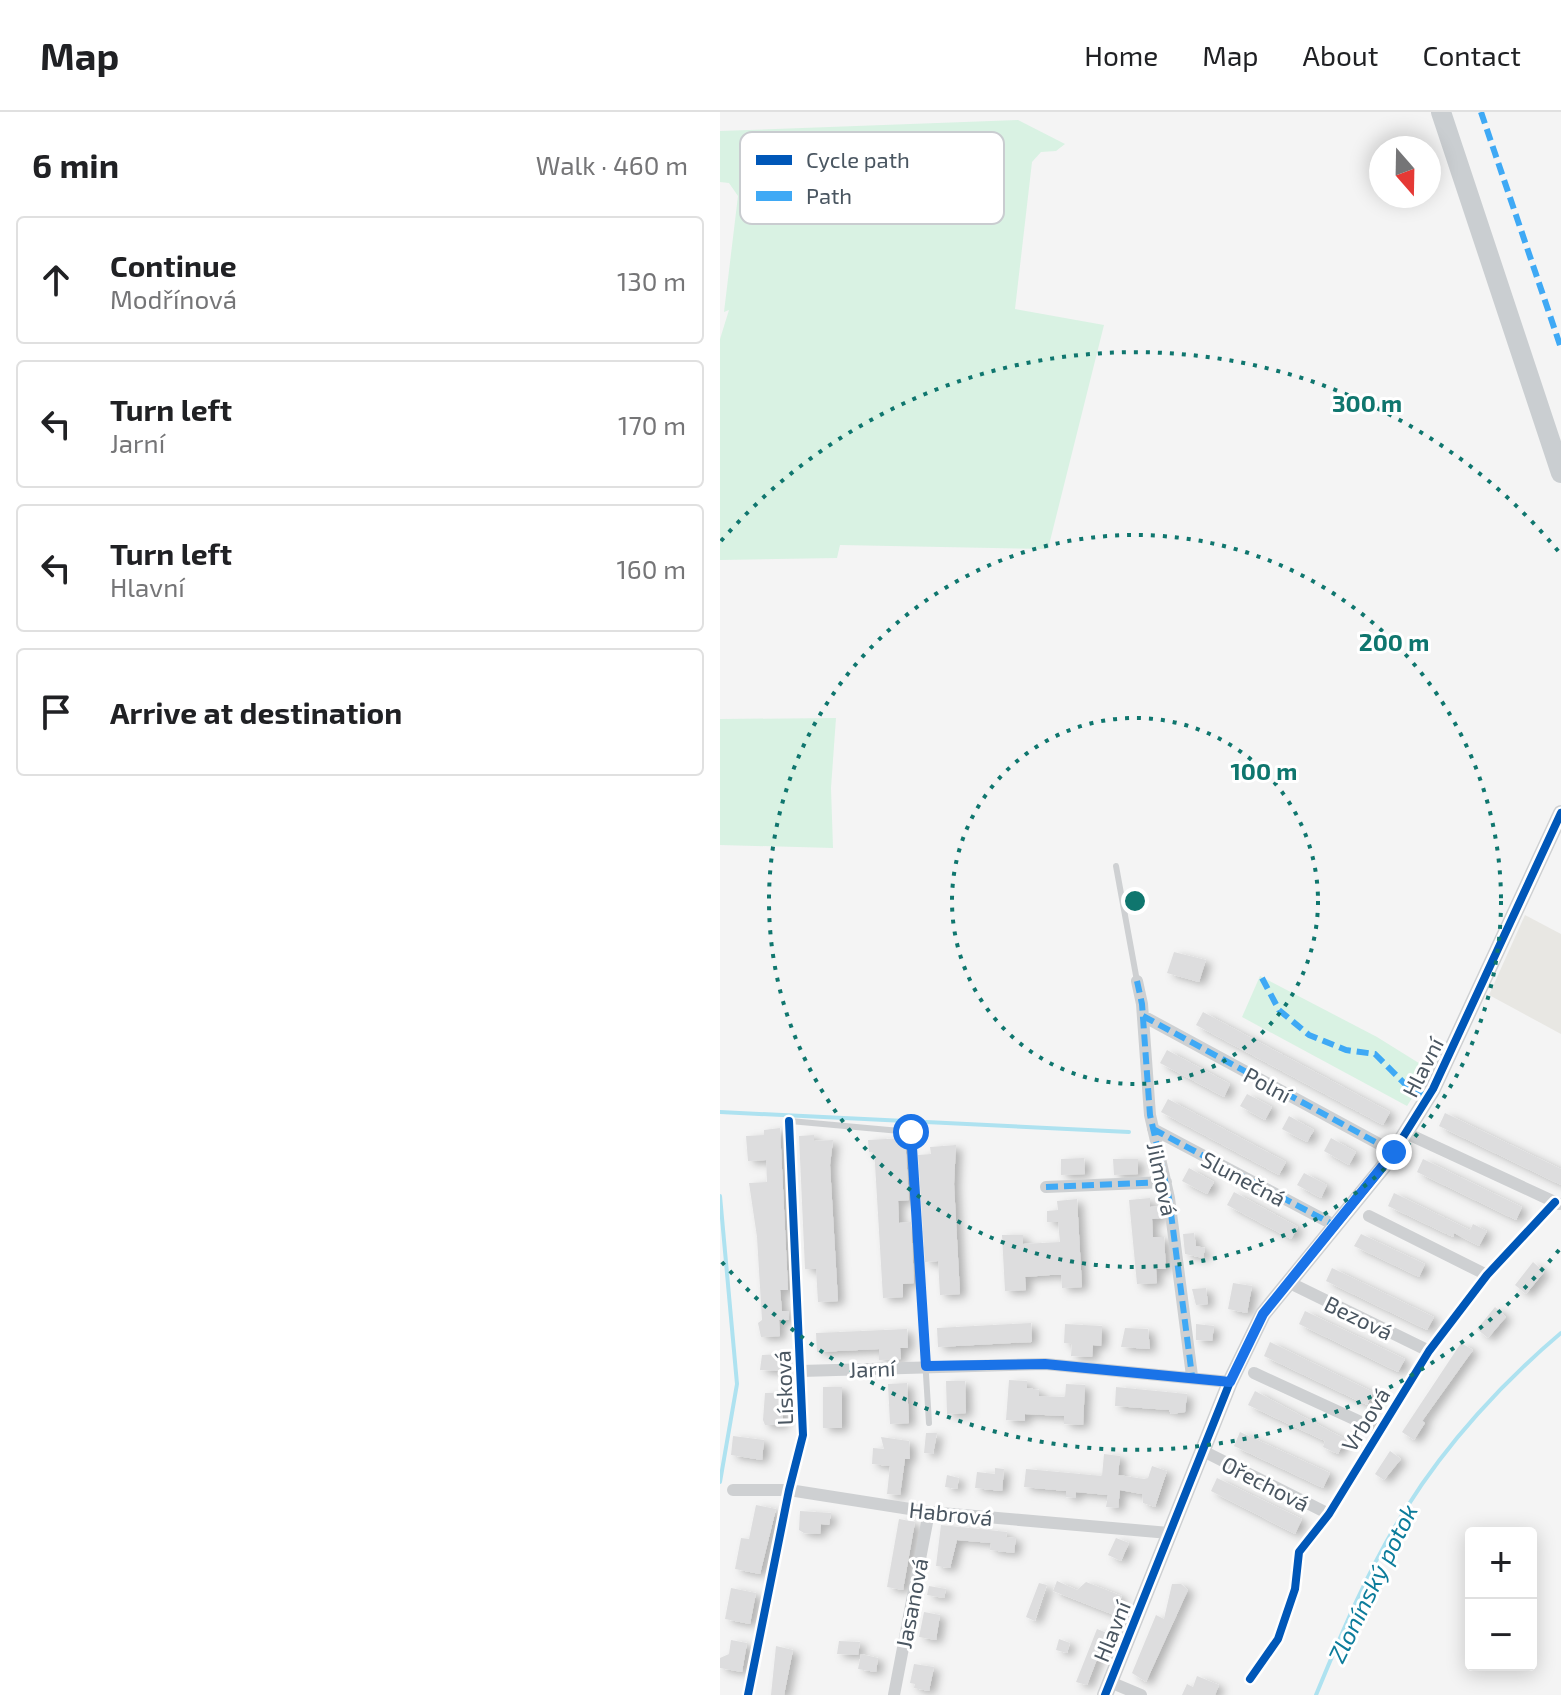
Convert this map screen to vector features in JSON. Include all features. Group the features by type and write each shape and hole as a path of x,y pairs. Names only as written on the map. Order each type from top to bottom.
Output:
{"main road":[{"path":"1441,112 1561,473"}],"street":[{"name":"Hlavní","path":"1108,1688 1230,1382 1263,1314 1394,1152 1433,1089 1559,819"},
{"name":"Jilmová","path":"1137,981 1153,1129 1166,1182 1192,1376"},
{"name":"Polní","path":"1143,1016 1394,1152"},
{"name":"Lísková","path":"748,1695 803,1435 789,1121"},
{"name":"Slunečná","path":"1153,1129 1336,1226"},
{"name":"Vrbová","path":"1250,1679 1278,1639 1295,1589 1299,1552 1329,1514 1429,1351 1487,1275 1558,1204 1406,1133"},
{"path":"1046,1187 1166,1182"},
{"path":"1369,1216 1487,1275"},
{"name":"Bezová","path":"1288,1282 1429,1351"},
{"name":"Jarní","path":"801,1371 1045,1364 1230,1382"},
{"path":"1254,1373 1378,1430"},
{"name":"Ořechová","path":"1203,1451 1329,1514"},
{"name":"Habrová","path":"733,1490 789,1490 929,1512 1169,1533"},
{"name":"Jasanová","path":"894,1695 929,1512"},
{"path":"1108,1688 1141,1695"}],"lane":[{"path":"1116,866 1137,981"},
{"path":"789,1121 911,1132 929,1423"}],"shaded area":[{"path":"1525,915 1561,934 1561,1034 1489,995"}],"green space":[{"path":"1018,120 1065,144 1056,151 1041,152 1032,162 1015,309 1104,325 1048,549 840,545 837,558 720,560 720,339 729,310 724,312 738,196 729,183 720,182 720,131"},
{"path":"836,718 831,788 833,848 720,845 720,719"},
{"path":"1260,976 1377,1037 1430,1070 1407,1106 1242,1017"}],"building":[{"path":"1174,952 1206,960 1199,982 1167,973"},
{"path":"1203,1012 1390,1112 1383,1125 1196,1025"},
{"path":"1167,1050 1230,1084 1224,1097 1160,1063"},
{"path":"1247,1094 1272,1107 1265,1120 1240,1106"},
{"path":"1168,1099 1286,1162 1279,1175 1161,1112"},
{"path":"1445,1113 1561,1169 1561,1185 1439,1126"},
{"path":"1289,1116 1314,1130 1307,1142 1282,1129"},
{"path":"780,1128 788,1290 780,1290 782,1311 788,1311 789,1320 779,1320 780,1336 761,1337 758,1323 762,1320 757,1237 749,1183 767,1182 766,1160 748,1161 746,1136 764,1135 764,1130"},
{"path":"814,1135 814,1141 833,1140 830,1165 838,1301 818,1302 816,1269 805,1269 799,1136"},
{"path":"905,1138 909,1200 898,1201 899,1223 911,1222 914,1283 903,1284 903,1297 883,1298 874,1152 869,1152 868,1140"},
{"path":"1331,1138 1356,1152 1349,1165 1324,1151"},
{"path":"956,1145 954,1184 960,1294 940,1295 938,1261 925,1262 918,1155 931,1154 930,1147"},
{"path":"1084,1158 1085,1174 1061,1175 1061,1159"},
{"path":"1113,1159 1138,1159 1138,1174 1114,1175"},
{"path":"1423,1159 1522,1207 1516,1220 1417,1172"},
{"path":"1189,1168 1214,1182 1207,1194 1182,1181"},
{"path":"1304,1173 1327,1185 1321,1198 1297,1185"},
{"path":"1234,1192 1298,1227 1291,1239 1227,1205"},
{"path":"1394,1193 1470,1230 1473,1224 1487,1231 1479,1246 1454,1233 1453,1237 1388,1206"},
{"path":"1150,1198 1150,1207 1161,1206 1162,1218 1152,1219 1153,1237 1164,1237 1166,1269 1156,1269 1157,1283 1137,1284 1129,1200"},
{"path":"1077,1199 1082,1287 1062,1288 1061,1275 1050,1275 1025,1277 1026,1290 1005,1291 1002,1235 1023,1235 1023,1244 1060,1242 1058,1222 1047,1222 1047,1211 1058,1210 1057,1201"},
{"path":"1194,1233 1196,1246 1205,1248 1203,1258 1185,1254 1183,1234"},
{"path":"1361,1234 1425,1264 1419,1277 1354,1246"},
{"path":"1533,1262 1544,1272 1526,1294 1515,1285"},
{"path":"1332,1268 1434,1317 1427,1330 1326,1281"},
{"path":"1233,1283 1252,1286 1247,1313 1228,1309"},
{"path":"1206,1288 1208,1304 1196,1305 1192,1289"},
{"path":"1495,1307 1506,1317 1488,1338 1477,1329"},
{"path":"1305,1311 1405,1359 1398,1372 1299,1324"},
{"path":"1031,1323 1032,1342 938,1347 937,1328"},
{"path":"1065,1324 1102,1326 1101,1346 1093,1345 1092,1357 1071,1356 1072,1344 1064,1343"},
{"path":"1196,1324 1214,1326 1212,1341 1196,1340"},
{"path":"1125,1328 1148,1329 1150,1349 1121,1347"},
{"path":"907,1329 908,1348 900,1348 901,1359 879,1360 879,1349 817,1352 816,1333"},
{"path":"1270,1342 1373,1392 1367,1405 1264,1356"},
{"path":"1461,1343 1473,1350 1422,1421 1425,1423 1414,1440 1402,1432"},
{"path":"781,1354 782,1371 760,1370 762,1355"},
{"path":"1009,1380 1027,1381 1027,1388 1039,1390 1039,1396 1065,1397 1066,1384 1085,1385 1083,1425 1064,1424 1064,1416 1025,1414 1025,1421 1006,1420"},
{"path":"946,1381 965,1381 966,1413 947,1414"},
{"path":"907,1383 909,1423 890,1424 888,1384"},
{"path":"823,1387 842,1387 842,1428 823,1428"},
{"path":"1116,1387 1187,1394 1185,1412 1171,1414 1169,1410 1115,1406"},
{"path":"1255,1391 1345,1439 1338,1454 1323,1447 1325,1441 1248,1405"},
{"path":"765,1393 783,1393 783,1425 765,1425"},
{"path":"1240,1432 1330,1473 1323,1488 1234,1446"},
{"path":"926,1433 937,1433 933,1454 924,1453"},
{"path":"733,1436 764,1440 762,1460 731,1455"},
{"path":"881,1437 909,1441 910,1459 905,1459 900,1495 887,1494 890,1466 872,1464 873,1448 884,1449"},
{"path":"1390,1451 1401,1459 1384,1480 1375,1474"},
{"path":"1104,1454 1120,1456 1118,1475 1148,1478 1152,1466 1167,1471 1155,1507 1143,1503 1142,1494 1120,1490 1118,1508 1106,1507 1108,1495 1076,1492 1075,1498 1066,1497 1066,1491 1024,1487 1026,1469 1102,1476"},
{"path":"995,1468 1004,1469 1002,1491 975,1488 977,1472 995,1474"},
{"path":"947,1475 959,1478 957,1489 945,1487"},
{"path":"1217,1478 1302,1519 1295,1534 1211,1491"},
{"path":"756,1505 776,1509 760,1574 735,1569 741,1538 749,1539"},
{"path":"800,1511 831,1513 829,1525 821,1524 820,1534 804,1533 799,1530"},
{"path":"899,1519 915,1522 903,1590 887,1587"},
{"path":"941,1525 1007,1532 1006,1538 1016,1537 1014,1553 990,1550 991,1543 957,1540 950,1568 936,1566"},
{"path":"1116,1538 1129,1543 1121,1561 1108,1555"},
{"path":"1057,1581 1077,1590 1086,1582 1122,1596 1114,1615 1053,1591"},
{"path":"1039,1583 1047,1585 1035,1621 1026,1617"},
{"path":"1172,1584 1181,1584 1188,1590 1146,1682 1132,1673 1156,1615 1164,1619"},
{"path":"929,1586 946,1589 944,1598 927,1595"},
{"path":"731,1588 756,1593 750,1624 725,1619"},
{"path":"924,1612 940,1615 936,1640 919,1637"},
{"path":"1097,1629 1107,1633 1087,1685 1076,1682"},
{"path":"1059,1639 1070,1643 1067,1653 1056,1650"},
{"path":"731,1640 747,1643 742,1672 720,1668 720,1658 729,1654"},
{"path":"839,1641 860,1642 858,1655 837,1654"},
{"path":"776,1646 793,1650 784,1695 771,1695"},
{"path":"861,1654 878,1658 876,1672 858,1669"},
{"path":"914,1664 934,1667 929,1691 914,1688 915,1684 910,1683"},
{"path":"1197,1676 1219,1685 1215,1695 1182,1695 1187,1684 1193,1687"}],"waterway":[{"path":"720,1112 1129,1132"},
{"path":"720,1196 737,1384 720,1482"},
{"name":"Zlonínský potok","path":"1316,1695 1369,1575 1423,1483 1477,1414 1561,1333"}],"marked path":[{"path":"1481,112 1561,348"},
{"path":"1262,978 1279,1010 1309,1035 1346,1050 1375,1054 1407,1086 1428,1097"},
{"path":"1137,981 1142,1004 1150,1115 1169,1198 1192,1376"},
{"path":"1143,1016 1394,1152"},
{"path":"1153,1129 1336,1226"},
{"path":"1046,1187 1166,1182"}],"cycle path":[{"path":"1105,1695 1230,1382 1263,1314 1388,1161 1433,1089 1561,813"},
{"path":"748,1695 803,1435 789,1121"},
{"path":"1250,1679 1278,1639 1295,1589 1299,1552 1329,1514 1429,1351 1487,1275 1555,1202"}],"route":[{"path":"911,1132 926,1366 1045,1364 1230,1382 1263,1314 1394,1152"}]}
